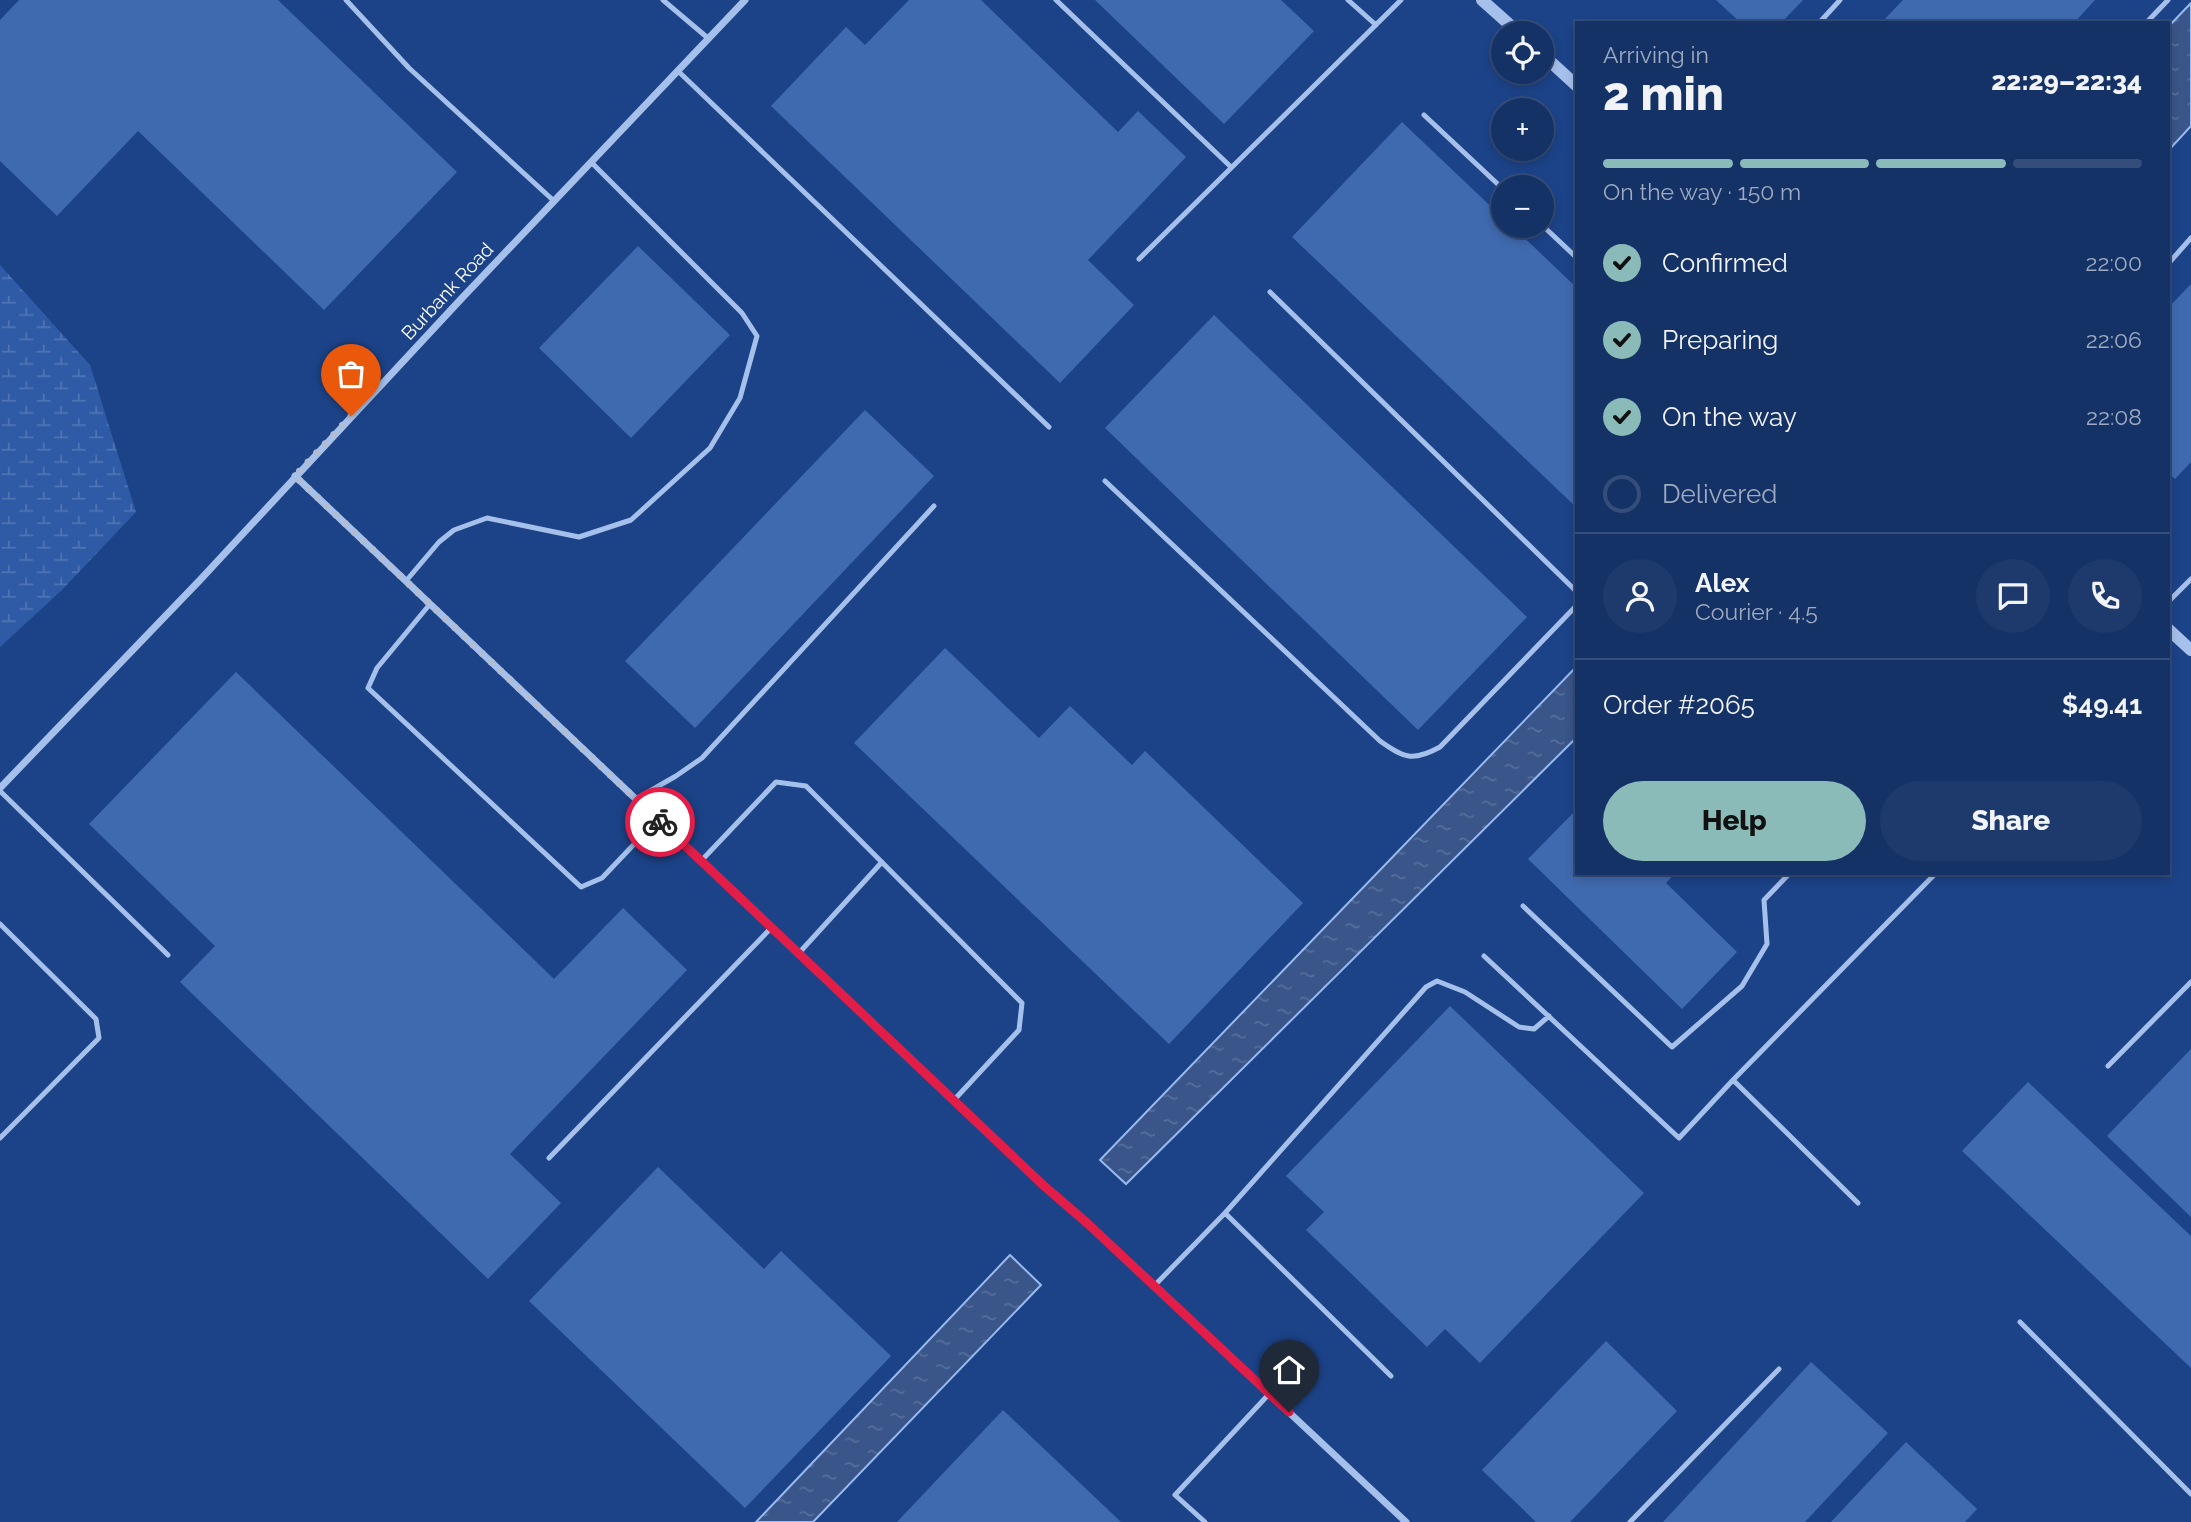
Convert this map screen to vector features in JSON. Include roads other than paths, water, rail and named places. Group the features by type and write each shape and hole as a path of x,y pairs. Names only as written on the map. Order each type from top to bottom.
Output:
{"street":[{"name":"Burbank Road","path":"0,790 745,0"},
{"path":"1482,0 1506,21"},
{"path":"1554,65 1575,84"},
{"path":"295,476 954,1100 1406,1522"},
{"path":"2170,633 2191,650"}],"lane":[{"path":"346,0 409,68 554,201"},
{"path":"663,0 709,39"},
{"path":"1056,0 1230,167"},
{"path":"1348,0 1376,25"},
{"path":"1139,259 1401,0"},
{"path":"1821,21 1840,0"},
{"path":"2148,21 2168,0"},
{"path":"678,71 1049,427"},
{"path":"1424,115 1491,178"},
{"path":"405,581 439,542 454,530 487,518 579,537 631,520 710,449 740,398 757,336 742,313 591,162"},
{"path":"1554,236 1575,256"},
{"path":"2170,262 2191,238"},
{"path":"1270,292 1575,590"},
{"path":"1105,481 1380,741 1399,755 1421,758 1440,747 1575,607"},
{"path":"636,799 702,758 934,506"},
{"path":"2170,600 2191,579"},
{"path":"430,604 377,668 368,688 581,887 602,878 657,820"},
{"path":"701,860 776,782 806,786 1022,1003 1019,1031 954,1100"},
{"path":"0,790 168,955"},
{"path":"799,953 882,862"},
{"path":"1523,906 1672,1047 1742,986 1767,944 1765,900 1788,875"},
{"path":"1484,956 1679,1138 1934,875"},
{"path":"0,924 96,1019 99,1038 0,1138"},
{"path":"550,1158 772,928"},
{"path":"1154,1286 1225,1213 1426,987 1437,981 1465,992 1519,1027 1534,1029 1549,1016"},
{"path":"2108,1066 2191,982"},
{"path":"1733,1080 1858,1203"},
{"path":"1225,1213 1391,1376"},
{"path":"2020,1322 2191,1493"},
{"path":"1630,1522 1779,1369"},
{"path":"1205,1522 1175,1495 1269,1394"}],"water":[{"path":"2191,3 2191,126 2170,149 2170,25"},
{"path":"1575,668 1575,739 1126,1184 1100,1160"},
{"path":"1010,1255 1041,1285 813,1522 756,1522"}]}
